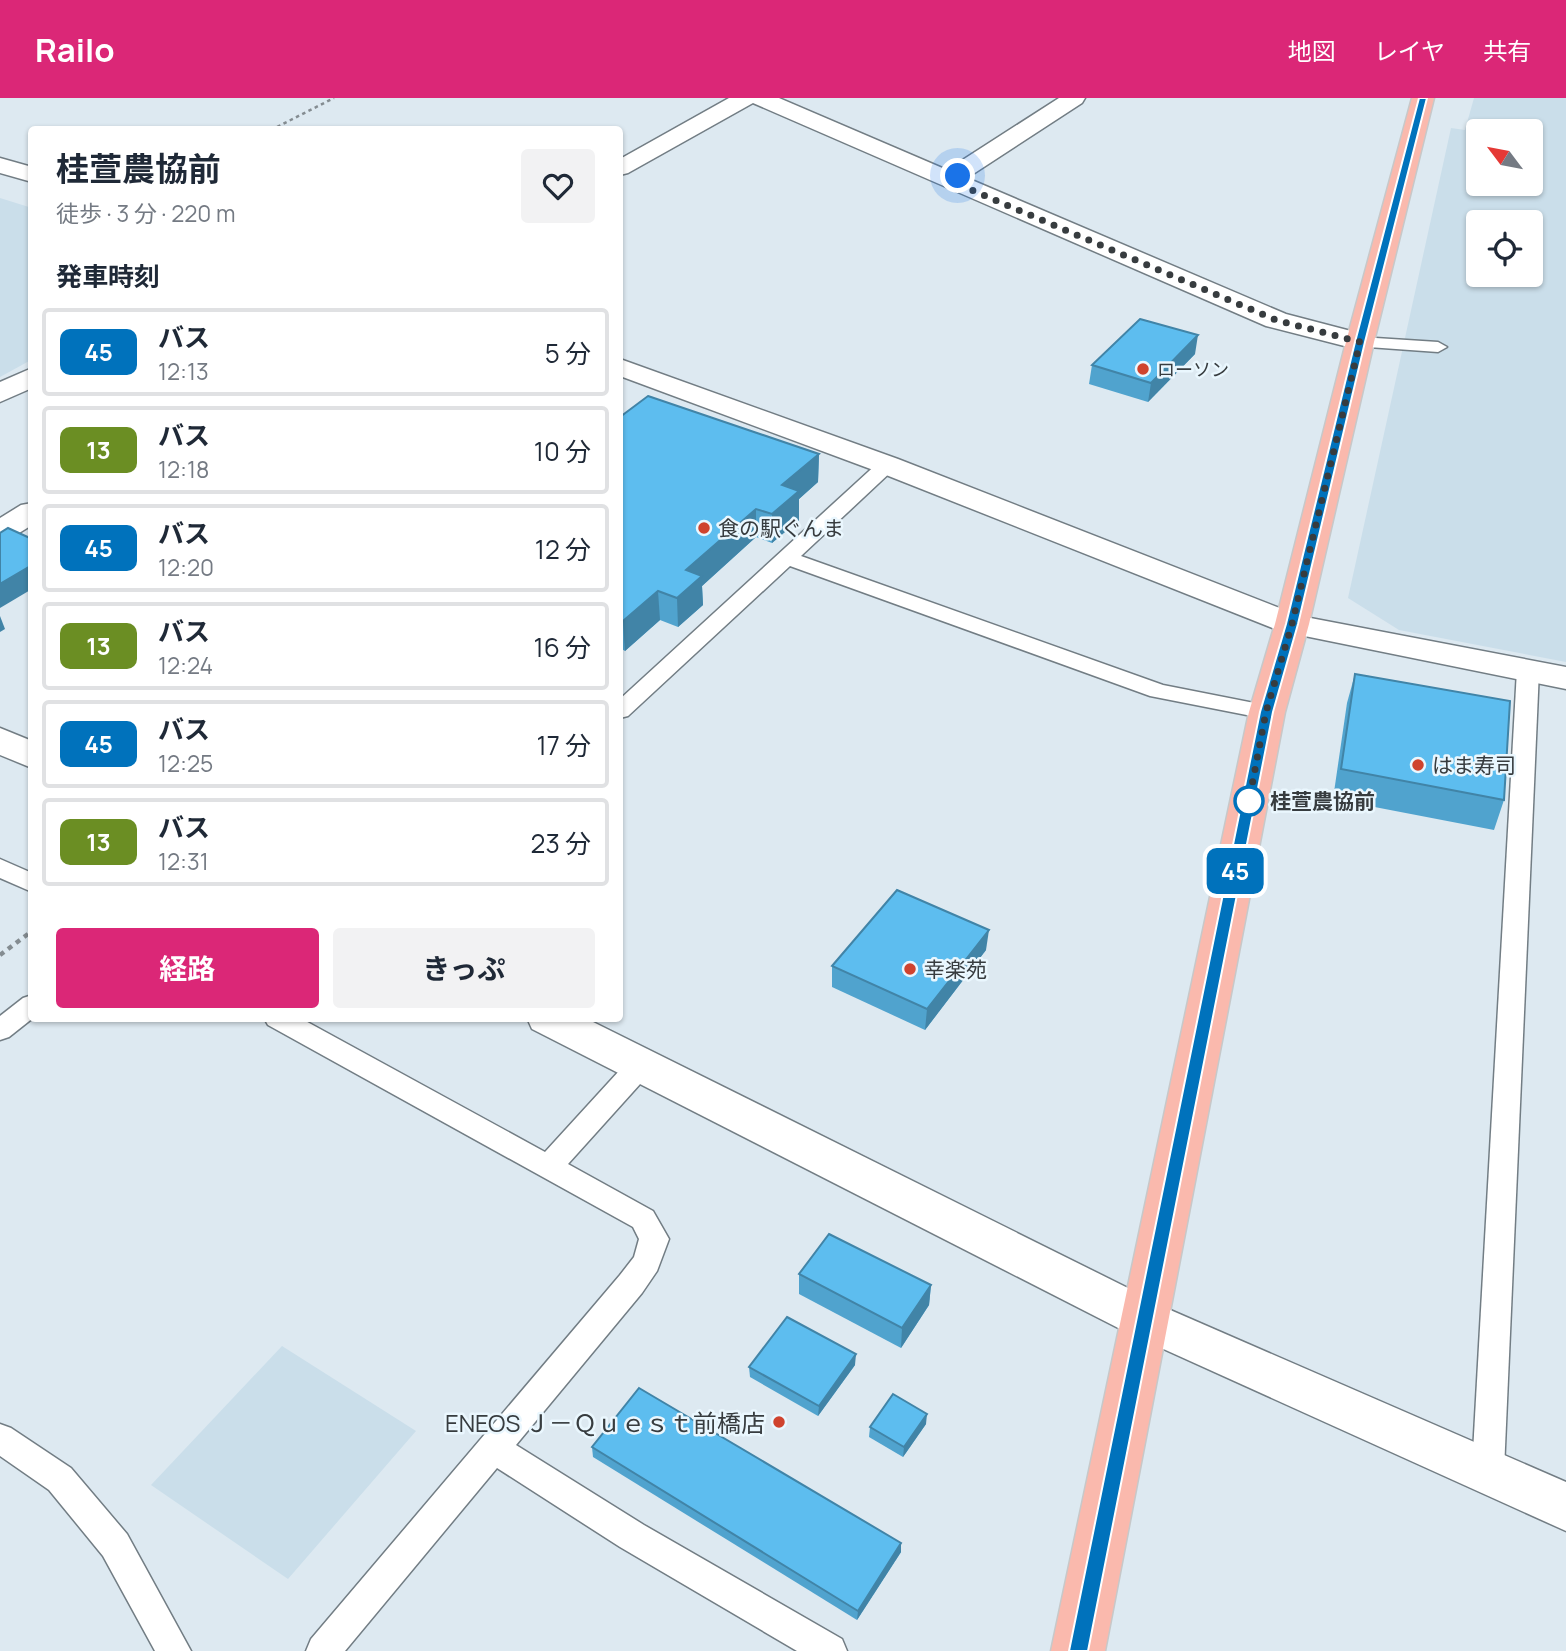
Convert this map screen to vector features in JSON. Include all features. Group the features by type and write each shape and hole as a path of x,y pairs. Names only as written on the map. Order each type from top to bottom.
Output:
{"main road":[{"path":"1078,1651 1266,712 1292,624 1360,342 1423,98"}],"street":[{"path":"623,166 746,98"},
{"path":"760,98 1276,320 1360,342"},
{"path":"948,180 1074,98"},
{"path":"0,165 28,174"},
{"path":"623,368 887,465 1292,624 1566,678"},
{"path":"0,393 28,378"},
{"path":"0,531 28,514"},
{"path":"0,740 28,754"},
{"path":"555,1022 1145,1319 1566,1507"}],"lane":[{"path":"1360,342 1438,347"},
{"path":"623,708 887,465"},
{"path":"785,557 1158,691 1266,712"},
{"path":"1488,1471 1528,670"},
{"path":"0,867 28,882"},
{"path":"0,1030 28,1008"},
{"path":"284,1022 643,1219 654,1239 647,1262 631,1283 323,1651"},
{"path":"548,1168 640,1066"},
{"path":"0,1438 60,1479 115,1545 174,1651"},
{"path":"493,1448 632,1536 830,1651"}],"path":[{"path":"279,126 334,98"},
{"path":"0,956 28,934"}],"shaded area":[{"path":"1474,98 1566,98 1566,662 1399,630 1348,598 1451,128 1465,130 1466,126 1466,196 1544,196 1544,119 1468,119"},
{"path":"0,198 28,207 28,362 0,377"},
{"path":"282,1346 416,1431 288,1579 151,1485"}],"building":[{"path":"1140,319 1198,335 1151,383 1092,365"},
{"name":"食の駅ぐんま","path":"648,396 819,454 782,485 799,491 772,514 756,509 686,570 702,576 677,598 658,591 623,621 623,415"},
{"path":"8,528 28,537 28,567 0,584 0,533"},
{"name":"はま寿司","path":"1355,674 1510,701 1504,800 1341,769"},
{"name":"幸楽苑","path":"897,890 989,930 927,1009 832,966"},
{"path":"829,1234 931,1285 902,1328 799,1274"},
{"path":"787,1317 856,1354 819,1406 749,1367"},
{"path":"639,1388 901,1543 858,1611 592,1447"},
{"path":"893,1394 927,1414 904,1447 870,1427"}],"bus line":[{"name":"45","path":"1078,1651 1266,712 1292,624 1360,342 1423,98"}],"place":[{"name":"ローソン","path":"1143,369"},
{"name":"食の駅ぐんま","path":"704,528"},
{"name":"はま寿司","path":"1418,765"},
{"name":"桂萱農協前","path":"1249,801"},
{"name":"幸楽苑","path":"910,969"},
{"name":"ENEOS Ｊ－Ｑｕｅｓｔ前橋店","path":"779,1422"}],"route":[{"path":"958,176 948,180 1276,320 1360,342 1292,624 1266,712 1249,801"}]}
